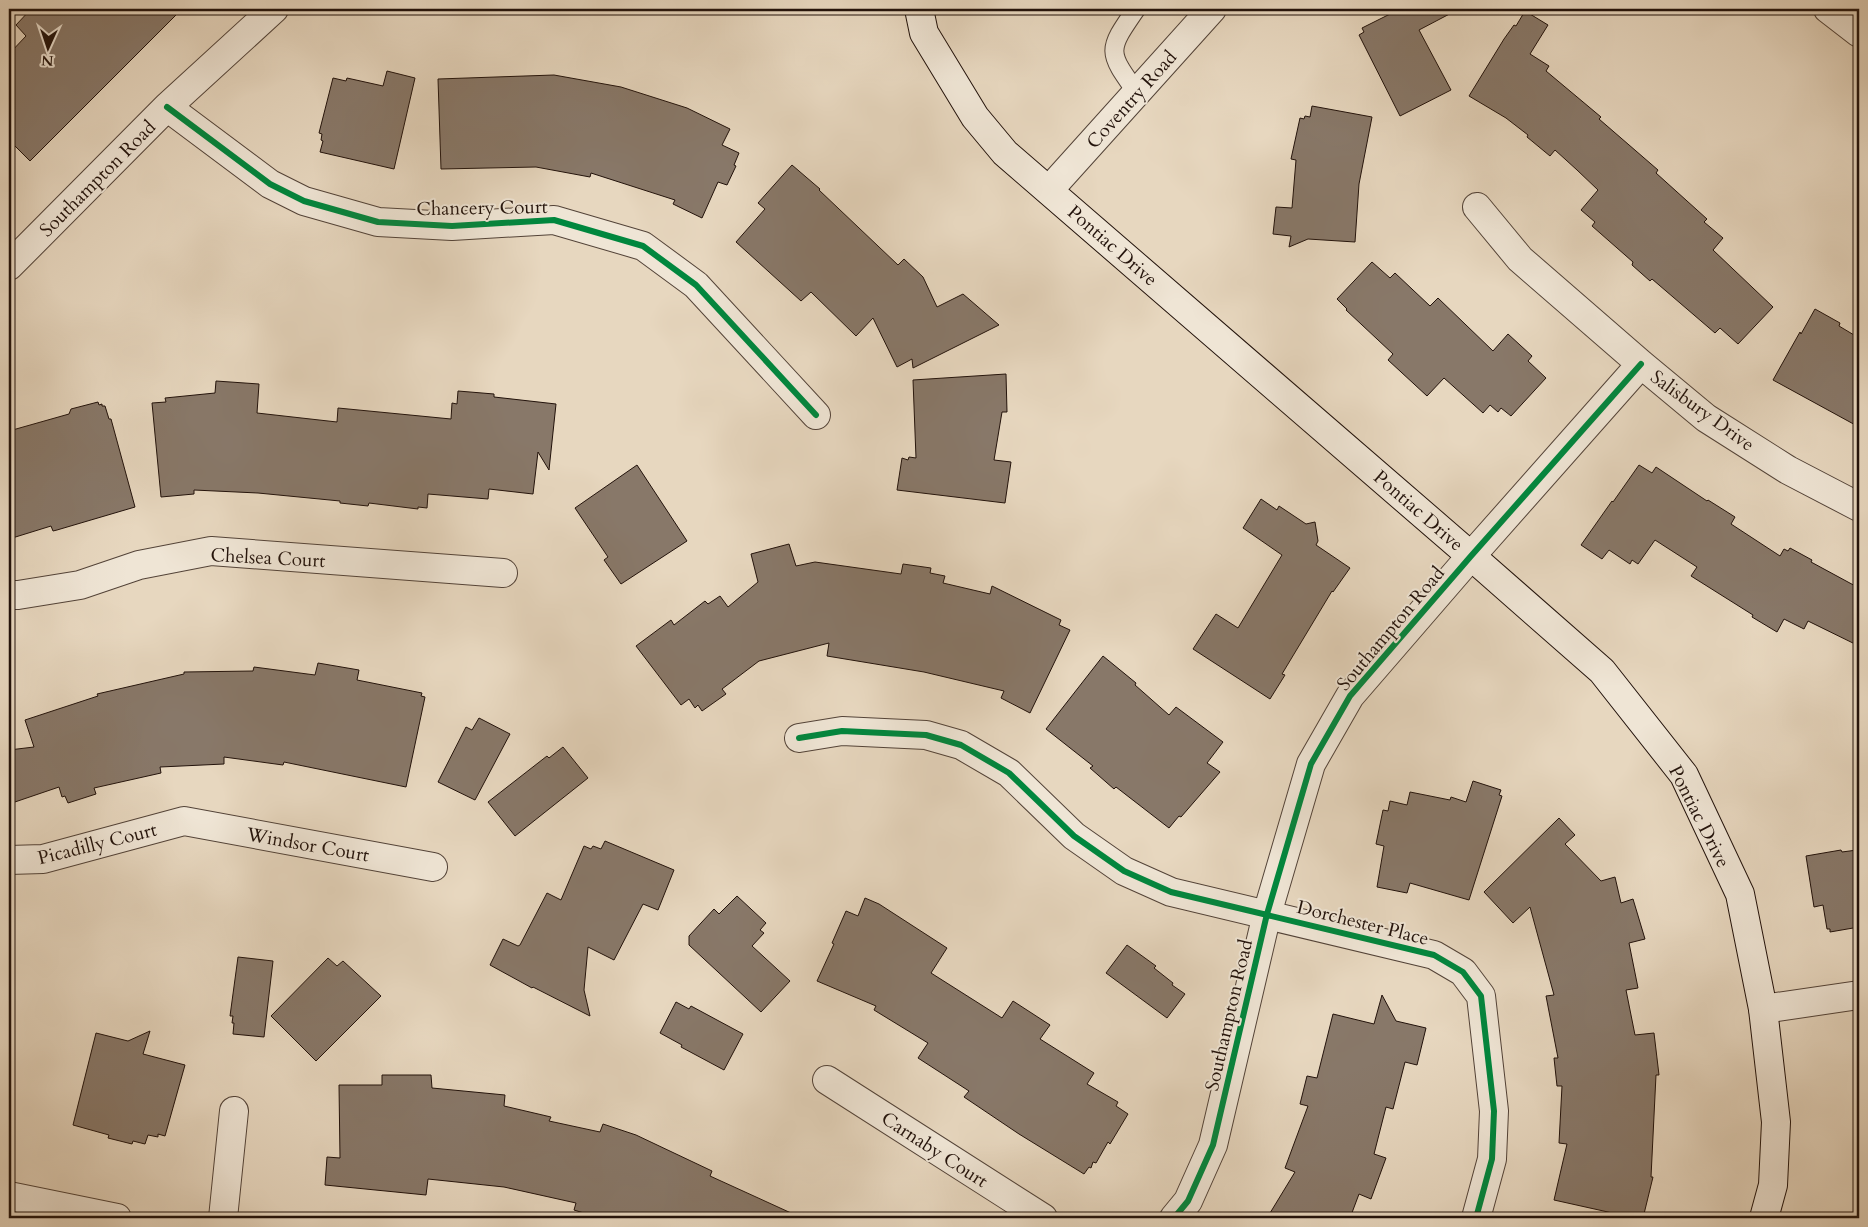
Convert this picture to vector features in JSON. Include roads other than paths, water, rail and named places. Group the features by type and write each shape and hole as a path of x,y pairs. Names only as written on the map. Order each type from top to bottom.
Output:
{"street":[{"name":"Southampton Road","path":"9,266 167,107 274,9"},
{"name":"Pontiac Drive","path":"919,9 924,33 975,116 1006,153 1602,671 1684,775 1740,894 1763,1009 1776,1122 1773,1185 1764,1218"},
{"name":"Coventry Road","path":"1049,190 1212,9"},
{"path":"1828,9 1859,33"},
{"name":"Chancery Court","path":"167,107 270,184 304,201 378,222 452,226 554,220 643,246 696,285 816,415"},
{"name":"Salisbury Drive","path":"1477,207 1520,259 1706,418 1788,470 1859,507"},
{"name":"Southampton Road","path":"1174,1218 1188,1201 1213,1145 1267,914 1311,764 1350,696 1641,364"},
{"name":"Chelsea Court","path":"9,595 80,585 139,565 212,551 503,573"},
{"name":"Dorchester Place","path":"799,738 842,731 926,736 961,745 1009,773 1074,836 1124,871 1171,892 1434,956 1463,972 1481,996 1494,1111 1492,1159 1476,1218"},
{"name":"Picadilly Court","path":"9,860 42,859 184,821"},
{"name":"Windsor Court","path":"184,821 432,866"},
{"path":"1763,1009 1859,995"},
{"name":"Carnaby Court","path":"827,1080 1043,1218"},
{"path":"223,1218 234,1111"},
{"path":"9,1196 117,1218"}],"lane":[{"path":"1136,9 1117,36 1113,53 1118,66 1137,93"}]}
